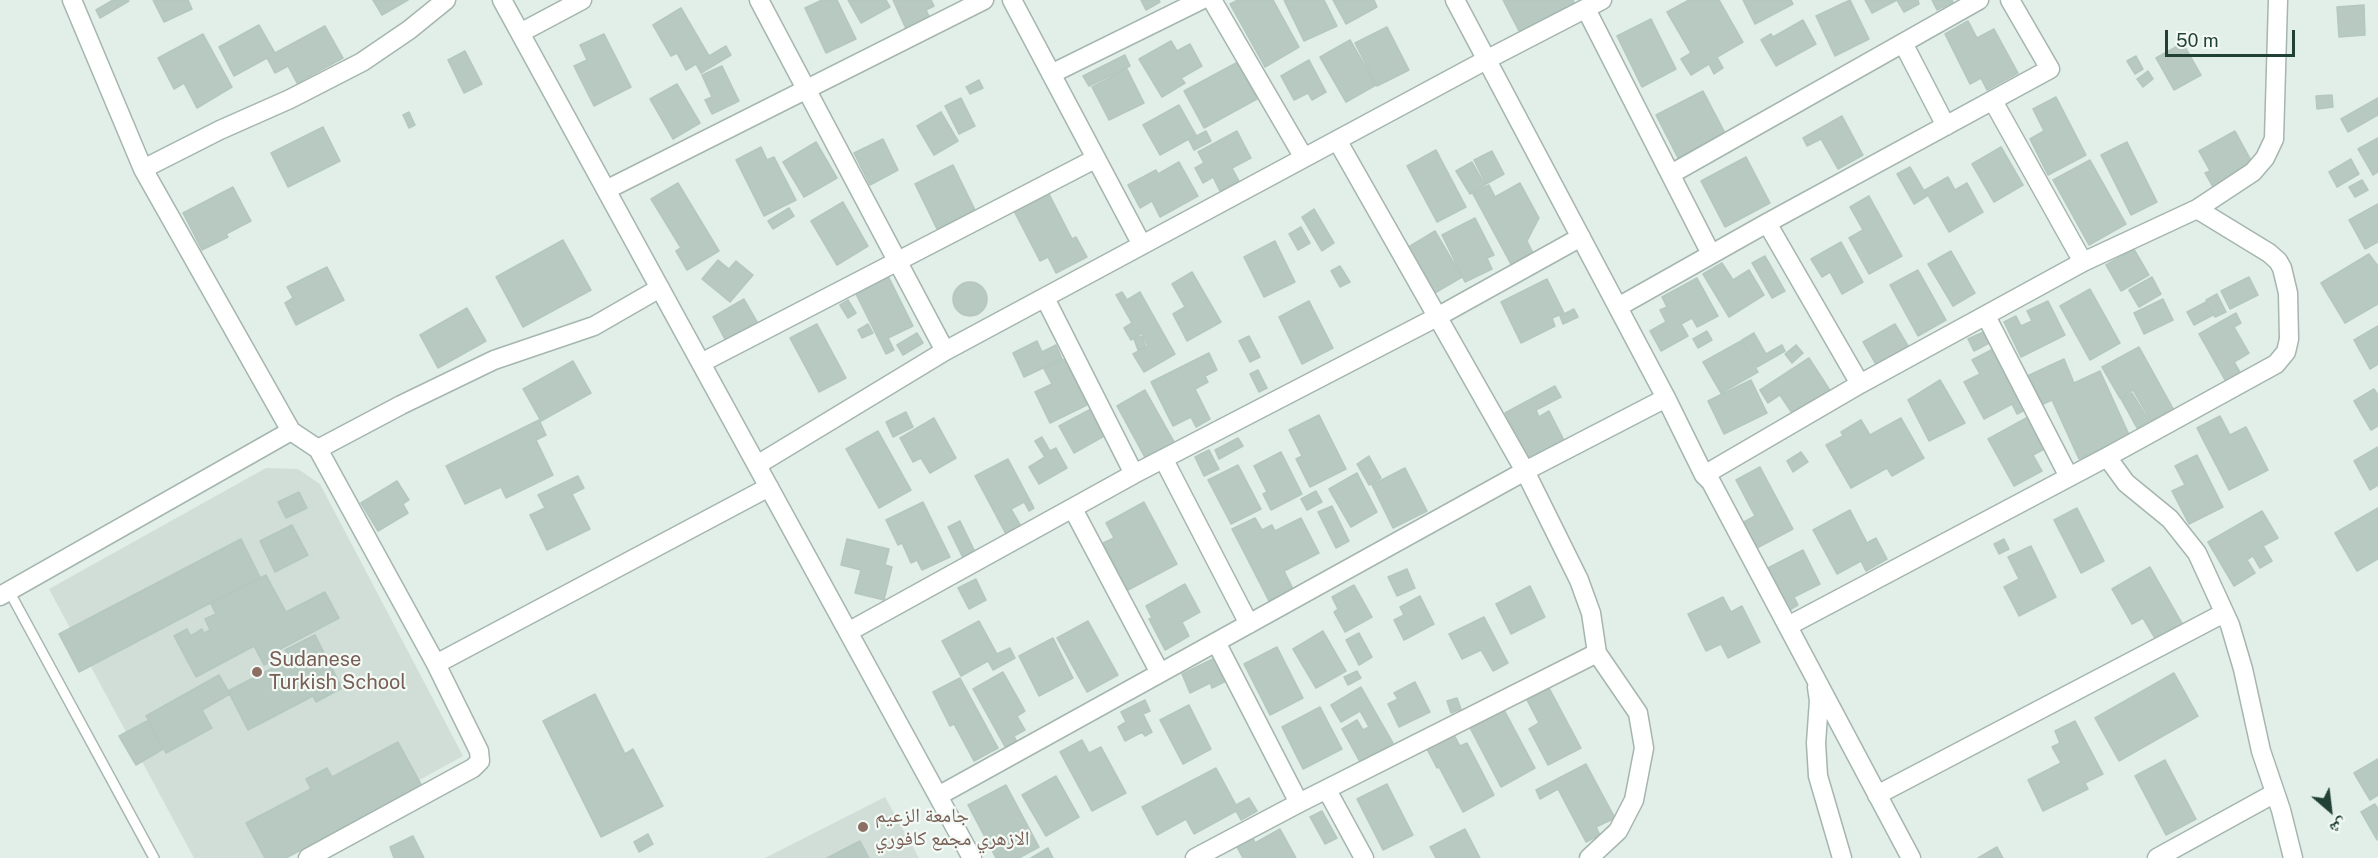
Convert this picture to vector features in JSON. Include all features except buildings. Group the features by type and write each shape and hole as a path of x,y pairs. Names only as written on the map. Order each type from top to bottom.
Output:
{"street":[{"path":"72,0 143,169 291,431 318,449 436,664 479,751 480,761 473,768 308,858"},
{"path":"143,169 362,62 409,30 446,0"},
{"path":"502,0 972,858"},
{"path":"520,33 582,0"},
{"path":"759,0 945,351"},
{"path":"606,190 984,0"},
{"path":"1012,0 1142,245"},
{"path":"1051,74 1201,0"},
{"path":"1212,0 1304,158"},
{"path":"1455,0 1666,398 1704,475 1711,482 1911,858"},
{"path":"1671,174 1979,0"},
{"path":"1618,307 2050,69 2010,0"},
{"path":"1704,475 1860,384 2083,262 2197,208 2253,172 2265,158 2274,139 2278,0"},
{"path":"757,465 945,351 1594,4 1671,174 1711,254"},
{"path":"1903,43 1946,126"},
{"path":"1993,101 2083,262"},
{"path":"1336,140 1525,471 1580,580 1591,613 1597,653 1638,713 1644,748 1634,800 1618,831 1589,858"},
{"path":"701,363 1095,159"},
{"path":"1788,626 2277,364 2286,352 2289,339 2288,294 2282,268 2278,261 2197,208"},
{"path":"1767,223 1860,384"},
{"path":"848,632 1134,474 1437,316 1581,237"},
{"path":"318,449 401,405 494,360 594,326 660,288"},
{"path":"1045,298 1134,474"},
{"path":"1986,316 2069,477"},
{"path":"938,796 1525,471 1666,398"},
{"path":"5,593 291,431"},
{"path":"2107,457 2126,483 2170,519 2197,553 2224,613 2243,669 2260,751 2275,793 2293,858"},
{"path":"1164,460 1249,624"},
{"path":"436,664 769,487"},
{"path":"1073,509 1160,673"},
{"path":"1878,795 2224,613"},
{"path":"1215,642 1299,803"},
{"path":"1195,858 1597,653"},
{"path":"1815,678 1819,701 1816,743 1818,776 1842,858"},
{"path":"1327,790 1364,858"},
{"path":"2157,858 2275,793"}],"lane":[{"path":"5,593 153,858"}],"shaded area":[{"name":"Sudanese Turkish School","path":"266,468 298,469 320,484 463,756 277,858 194,858 49,589"},
{"name":"جامعة الزعيم الازهري مجمع كافوري","path":"885,797 919,858 765,858"}],"place":[{"name":"Sudanese Turkish School","path":"257,672"},
{"name":"جامعة الزعيم الازهري مجمع كافوري","path":"863,827"}]}
